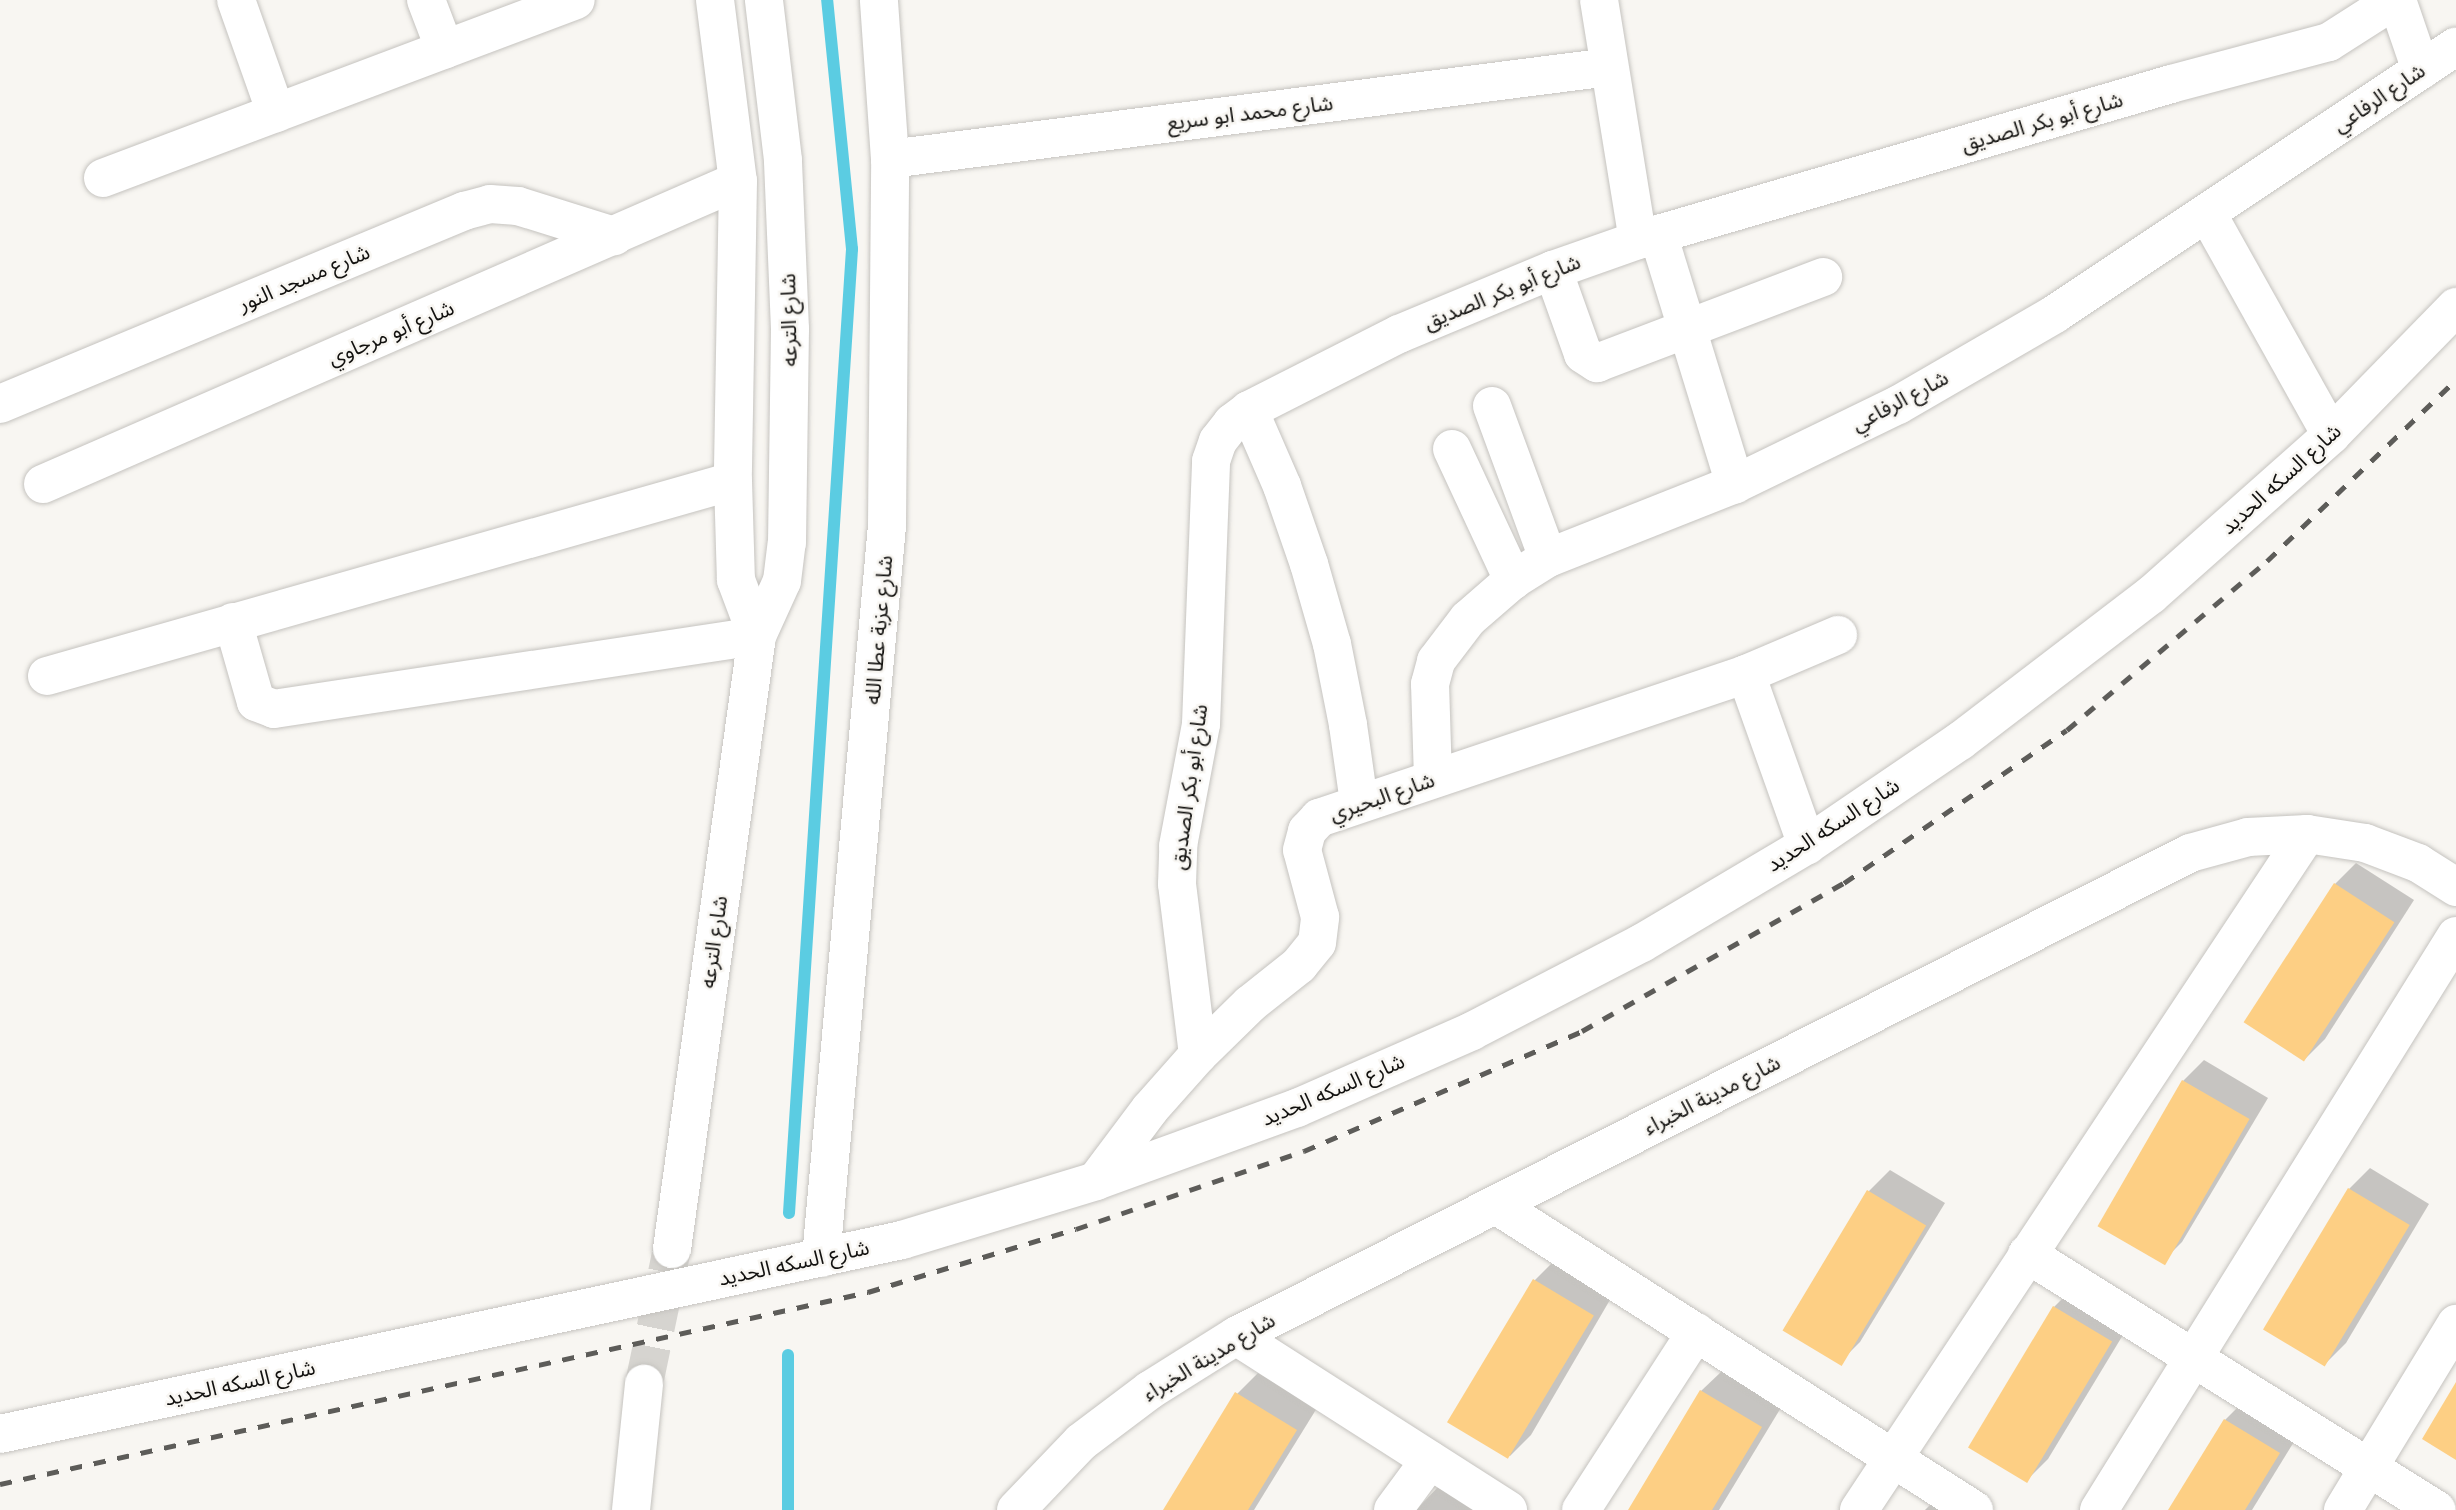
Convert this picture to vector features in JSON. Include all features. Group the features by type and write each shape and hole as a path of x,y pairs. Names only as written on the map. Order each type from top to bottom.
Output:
{"street":[{"path":"236,0 276,113"},
{"path":"426,0 445,50"},
{"path":"103,178 576,0"},
{"name":"شارع الترعه","path":"716,0 737,181 733,481 736,580 757,636"},
{"name":"شارع الترعه","path":"672,1249 757,636 782,582 787,543 790,329 783,160 764,0"},
{"name":"شارع عزبة عطا الله","path":"821,1258 885,569 890,159 879,0"},
{"path":"1599,0 1609,67 1648,237 1688,329 1735,484"},
{"path":"2396,0 2421,70"},
{"name":"شارع أبو بكر الصديق","path":"1198,1055 1177,884 1178,846 1201,724 1211,461 1219,440 1232,423 1249,410 1399,334 1553,270 1648,237 2171,84 2329,42 2396,0"},
{"name":"شارع الرفاعي","path":"1433,779 1430,684 1436,661 1468,619 1513,580 1548,558 1735,484 1898,405 2055,314 2456,47"},
{"name":"شارع محمد ابو سريع","path":"890,159 1609,67"},
{"name":"شارع أبو مرجاوي","path":"43,484 737,181"},
{"name":"شارع مسجد النور","path":"0,404 464,211 490,204 518,206 614,236"},
{"path":"2207,213 2331,435"},
{"path":"1553,270 1583,354 1591,361 1602,362 1823,277"},
{"name":"شارع السكه الحديد","path":"0,1434 902,1240 1096,1181 1297,1108 1472,1031 1642,943 1807,845 1960,741 2151,595 2331,435 2456,307"},
{"path":"1492,407 1548,558"},
{"path":"1249,410 1291,512 1332,644 1348,725 1359,802"},
{"path":"1452,449 1513,580"},
{"path":"47,676 733,481"},
{"path":"233,622 256,702 274,709 757,636"},
{"name":"شارع البحيري","path":"1096,1181 1150,1109 1198,1055 1250,1004 1299,965 1317,943 1320,917 1302,850 1307,831 1319,818 1359,802 1746,674 1838,635"},
{"path":"1746,674 1807,845"},
{"path":"1859,1510 2308,834"},
{"name":"شارع مدينة الخبراء","path":"1016,1510 1081,1443 1150,1390 1236,1336 2190,853 2248,837 2308,834 2365,843 2418,863 2456,887"},
{"path":"2099,1510 2456,936"},
{"path":"1496,1205 1973,1510"},
{"path":"2027,1254 2437,1510"},
{"path":"2343,1510 2456,1324"},
{"path":"1581,1510 1696,1332"},
{"path":"1236,1336 1508,1510"},
{"path":"631,1510 644,1384"},
{"path":"1393,1510 1430,1460"}],"building":[{"path":"2334,883 2394,922 2304,1061 2244,1022"},
{"path":"2182,1080 2250,1119 2165,1265 2098,1226"},
{"path":"2348,1188 2410,1225 2325,1367 2263,1329"},
{"path":"1867,1190 1926,1226 1842,1366 1783,1331"},
{"path":"1533,1279 1594,1316 1508,1459 1447,1422"},
{"path":"2053,1306 2112,1342 2027,1483 1968,1447"},
{"path":"2456,1382 2456,1460 2422,1439"},
{"path":"1700,1390 1762,1427 1712,1510 1628,1510"},
{"path":"1235,1392 1297,1430 1248,1510 1163,1510"},
{"path":"2224,1419 2280,1453 2245,1510 2168,1510"}],"waterway":[{"path":"789,1213 852,249 827,0"},
{"path":"788,1355 788,1510"}],"tunnel":[{"path":"644,1384 672,1249"}],"railway":[{"path":"0,1484 868,1292 1076,1229 1304,1151 1582,1031 1844,883 2067,730 2267,561 2456,380"}]}
